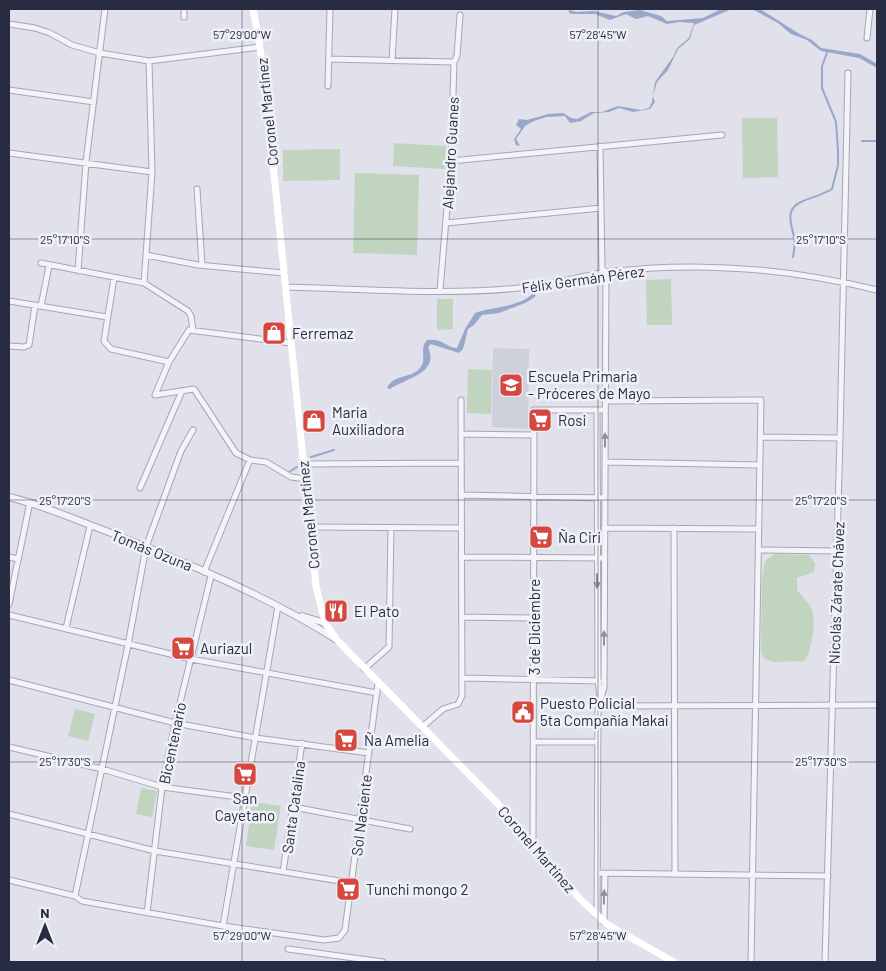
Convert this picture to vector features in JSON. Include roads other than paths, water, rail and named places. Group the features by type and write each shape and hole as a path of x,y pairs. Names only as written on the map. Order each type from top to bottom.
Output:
{"main road":[{"name":"Coronel Martínez","path":"254,9 260,47 286,288 316,586 325,623 338,641 364,669 500,806 597,916 604,922 674,962"}],"street":[{"path":"78,271 86,162 105,9"},
{"path":"184,9 184,17"},
{"path":"328,86 330,9"},
{"path":"392,60 395,9"},
{"path":"867,38 870,9"},
{"name":"Alejandro Guanes","path":"440,290 451,160 454,62 457,56 460,15"},
{"path":"9,24 35,28 72,45 100,53 149,61 260,47"},
{"path":"329,59 454,62"},
{"path":"144,283 152,172 149,61"},
{"name":"Nicolás Zárate Chávez","path":"824,962 837,551 848,73"},
{"path":"9,90 94,102"},
{"path":"451,160 722,135"},
{"path":"597,916 597,742 598,710 604,681 606,272 602,269 600,146"},
{"path":"9,153 152,172"},
{"path":"196,189 202,265"},
{"path":"446,223 600,208"},
{"path":"146,255 202,265 284,272"},
{"path":"41,263 144,283 188,311 191,316 193,330"},
{"path":"9,346 24,347 29,345 49,266"},
{"name":"Félix Germán Pérez","path":"286,288 440,290 529,288 606,272 688,266 722,266 775,270 842,281 877,290"},
{"path":"114,278 104,341 111,349 169,362"},
{"path":"9,301 107,317"},
{"path":"291,343 189,330 169,362 155,395 192,389 196,391 236,453 250,460 266,462 291,476 306,479"},
{"path":"140,488 182,390"},
{"path":"422,727 443,709 460,703 462,696 461,400"},
{"path":"605,401 760,400 751,962"},
{"name":"3 de Diciembre","path":"534,843 534,410 597,410"},
{"path":"600,703 598,680 597,410 605,410"},
{"path":"75,896 128,645 146,547 181,451 193,430"},
{"path":"461,434 534,435"},
{"path":"760,437 840,438"},
{"path":"204,572 250,460"},
{"path":"604,462 760,465"},
{"path":"304,464 461,464"},
{"path":"461,495 604,498"},
{"name":"Tomás Ozuna","path":"9,497 30,502 146,547 204,572 278,606 338,641"},
{"path":"9,604 30,502"},
{"path":"66,628 90,526"},
{"path":"310,527 461,528"},
{"path":"364,669 389,647 391,528"},
{"path":"604,528 759,529"},
{"path":"674,528 675,874"},
{"path":"758,550 837,551"},
{"path":"9,557 18,559"},
{"path":"461,557 604,558"},
{"name":"Bicentenario","path":"147,913 162,787 175,723 211,576"},
{"path":"9,880 75,896 82,901 224,926 278,606"},
{"name":"Tomás Ozuna","path":"291,613 325,623"},
{"path":"9,615 190,659 377,693"},
{"path":"462,617 534,618"},
{"path":"462,678 604,681"},
{"path":"9,680 175,723 256,738 369,753"},
{"name":"Sol Naciente","path":"224,926 333,939 344,934 378,683"},
{"path":"600,703 674,706 877,705"},
{"path":"534,742 597,742"},
{"name":"Santa Catalina","path":"284,872 302,743"},
{"path":"9,747 102,769 162,787 245,798"},
{"path":"293,807 410,829"},
{"path":"9,814 155,851 352,883"},
{"path":"597,873 828,876"},
{"path":"604,922 605,873"},
{"path":"288,949 383,962"}],"water":[{"path":"721,9 732,9 694,25 690,39 678,49 668,70 657,82 653,96 655,102 650,109 633,112 619,108 609,112 594,113 581,121 570,123 565,116 546,117 525,126 516,139 520,146 516,145 514,139 521,129 516,125 519,119 527,120 548,114 563,113 577,119 591,112 602,112 618,106 641,110 649,108 652,102 655,82 673,57 677,48 689,38 694,23 679,22 667,24 648,16 636,19 626,14 610,20 595,14 572,14 569,13 569,10 577,12 594,11 616,16 624,12 640,10 661,16 667,21 703,18"},
{"path":"752,9 760,9 812,40 821,48 860,54 877,64 877,68 859,58 821,51 807,40 791,34 778,23"},
{"path":"534,292 536,293 535,297 525,303 499,313 482,315 468,329 463,349 459,353 431,344 428,347 429,363 425,369 390,389 387,388 393,381 418,370 423,363 423,347 427,340 437,340 457,348 465,329 475,313 514,304"}],"waterway":[{"path":"793,257 795,242 790,216 791,212 797,204 832,189 838,165 836,122 822,88 822,66 827,53"},
{"path":"862,141 877,141"},
{"path":"311,457 334,450"},
{"path":"289,472 297,467"}],"place":[{"name":"Ferremaz","path":"274,333"},
{"name":"Escuela Primaria - Próceres de Mayo","path":"511,385"},
{"name":"Rosi","path":"540,420"},
{"name":"Maria Auxiliadora","path":"314,421"},
{"name":"Ña Ciri","path":"541,537"},
{"name":"El Pato","path":"336,611"},
{"name":"Auriazul","path":"183,648"},
{"name":"Puesto Policial 5ta Compañía Makai","path":"523,712"},
{"name":"Ña Amelia","path":"346,740"},
{"name":"San Cayetano","path":"245,774"},
{"name":"Tunchi mongo 2","path":"348,889"}]}
